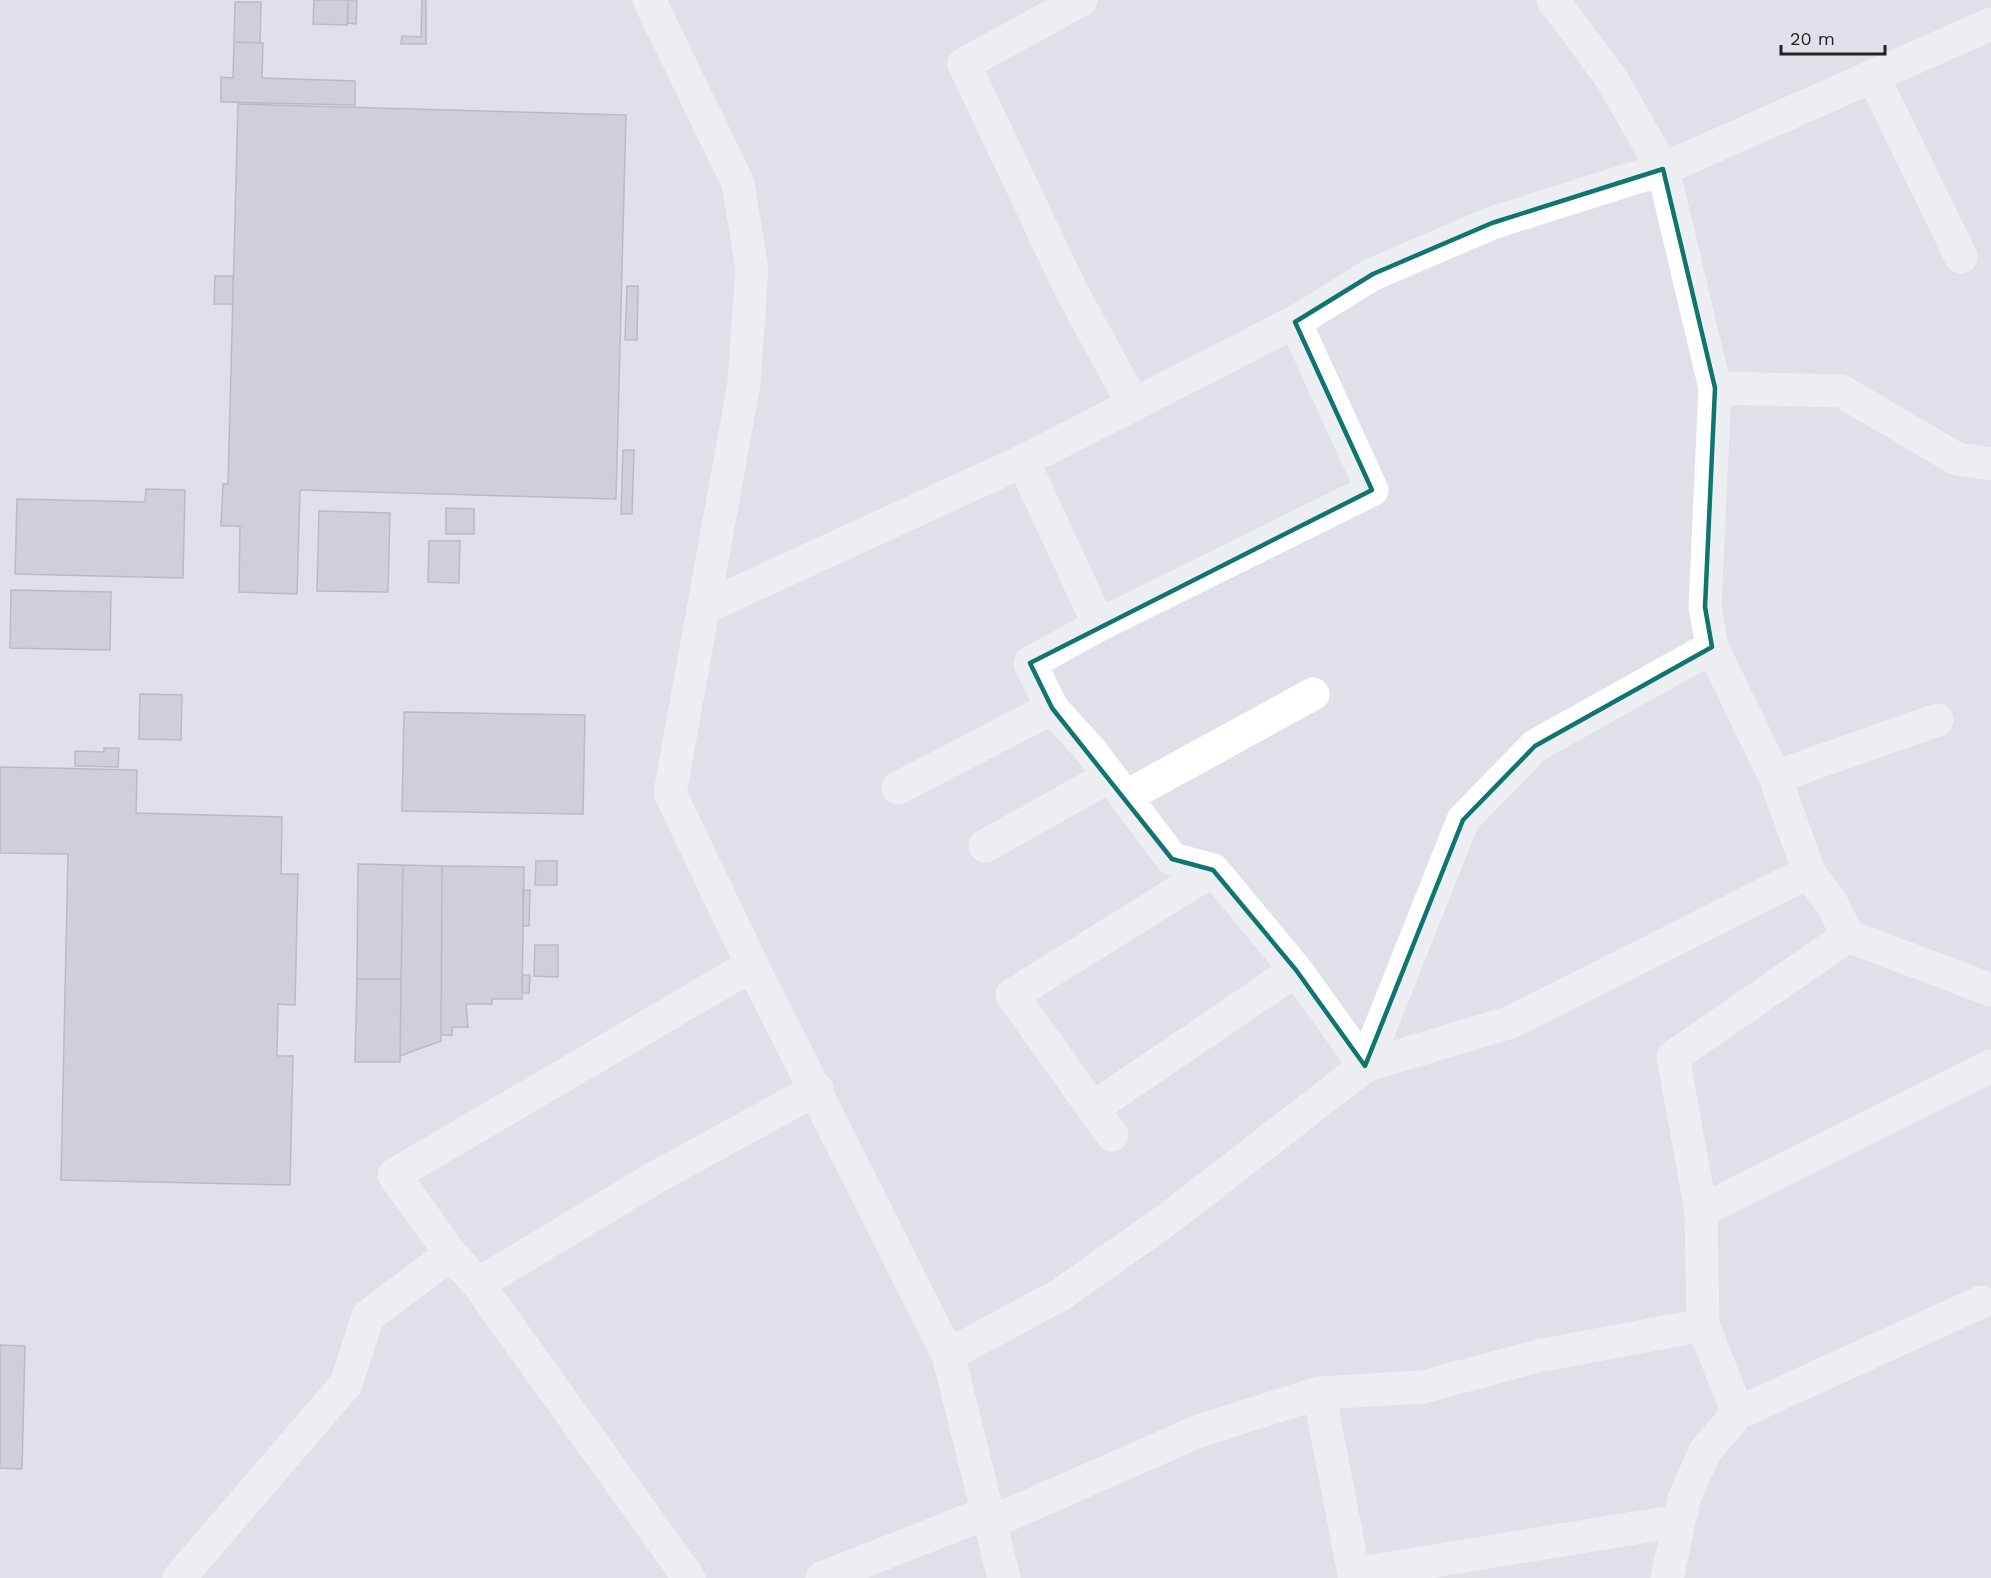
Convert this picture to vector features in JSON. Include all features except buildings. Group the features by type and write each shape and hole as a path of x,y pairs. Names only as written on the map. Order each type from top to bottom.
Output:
{"street":[{"path":"649,0 738,183 752,269 744,383 670,793 752,965 817,1089 948,1355 1004,1578"},
{"path":"1081,0 964,64 1071,290 1133,404"},
{"path":"1553,0 1611,78 1663,169 1715,387 1705,607 1712,647 1775,777 1809,872 1832,904 1848,936 1991,990"},
{"path":"704,608 1023,461 1295,322 1373,274 1492,223 1663,169 1991,24"},
{"path":"1873,76 1961,257"},
{"path":"1295,322 1372,489 1099,625 1030,663 1052,708 1118,787 1172,859 1213,870 1296,969 1365,1066"},
{"path":"1715,387 1841,391 1957,459 1991,464"},
{"path":"1023,461 1099,625"},
{"path":"1365,1066 1463,820 1535,746 1712,647"},
{"path":"985,846 1118,787 1313,694"},
{"path":"898,788 1052,708"},
{"path":"1775,777 1937,720"},
{"path":"1112,1135 1012,995 1213,870"},
{"path":"948,1355 1060,1295 1169,1218 1365,1066 1511,1022 1809,872"},
{"path":"1738,1413 1703,1325 1701,1211 1673,1058 1848,936"},
{"path":"689,1578 478,1284 452,1254 394,1175 752,965"},
{"path":"1093,1107 1296,969"},
{"path":"1701,1211 1991,1066"},
{"path":"478,1284 651,1180 817,1089"},
{"path":"179,1578 346,1384 368,1316 452,1254"},
{"path":"1667,1578 1684,1499 1705,1451 1738,1413 1981,1302"},
{"path":"822,1578 990,1517 1199,1431 1319,1393 1423,1387 1538,1356 1703,1325"},
{"path":"1319,1393 1353,1574 1678,1521"}],"highlighted area":[{"path":"1663,169 1715,388 1705,607 1712,647 1535,746 1463,820 1365,1066 1296,970 1213,870 1172,859 1052,708 1030,663 1372,490 1295,322 1373,274 1492,223"}]}
